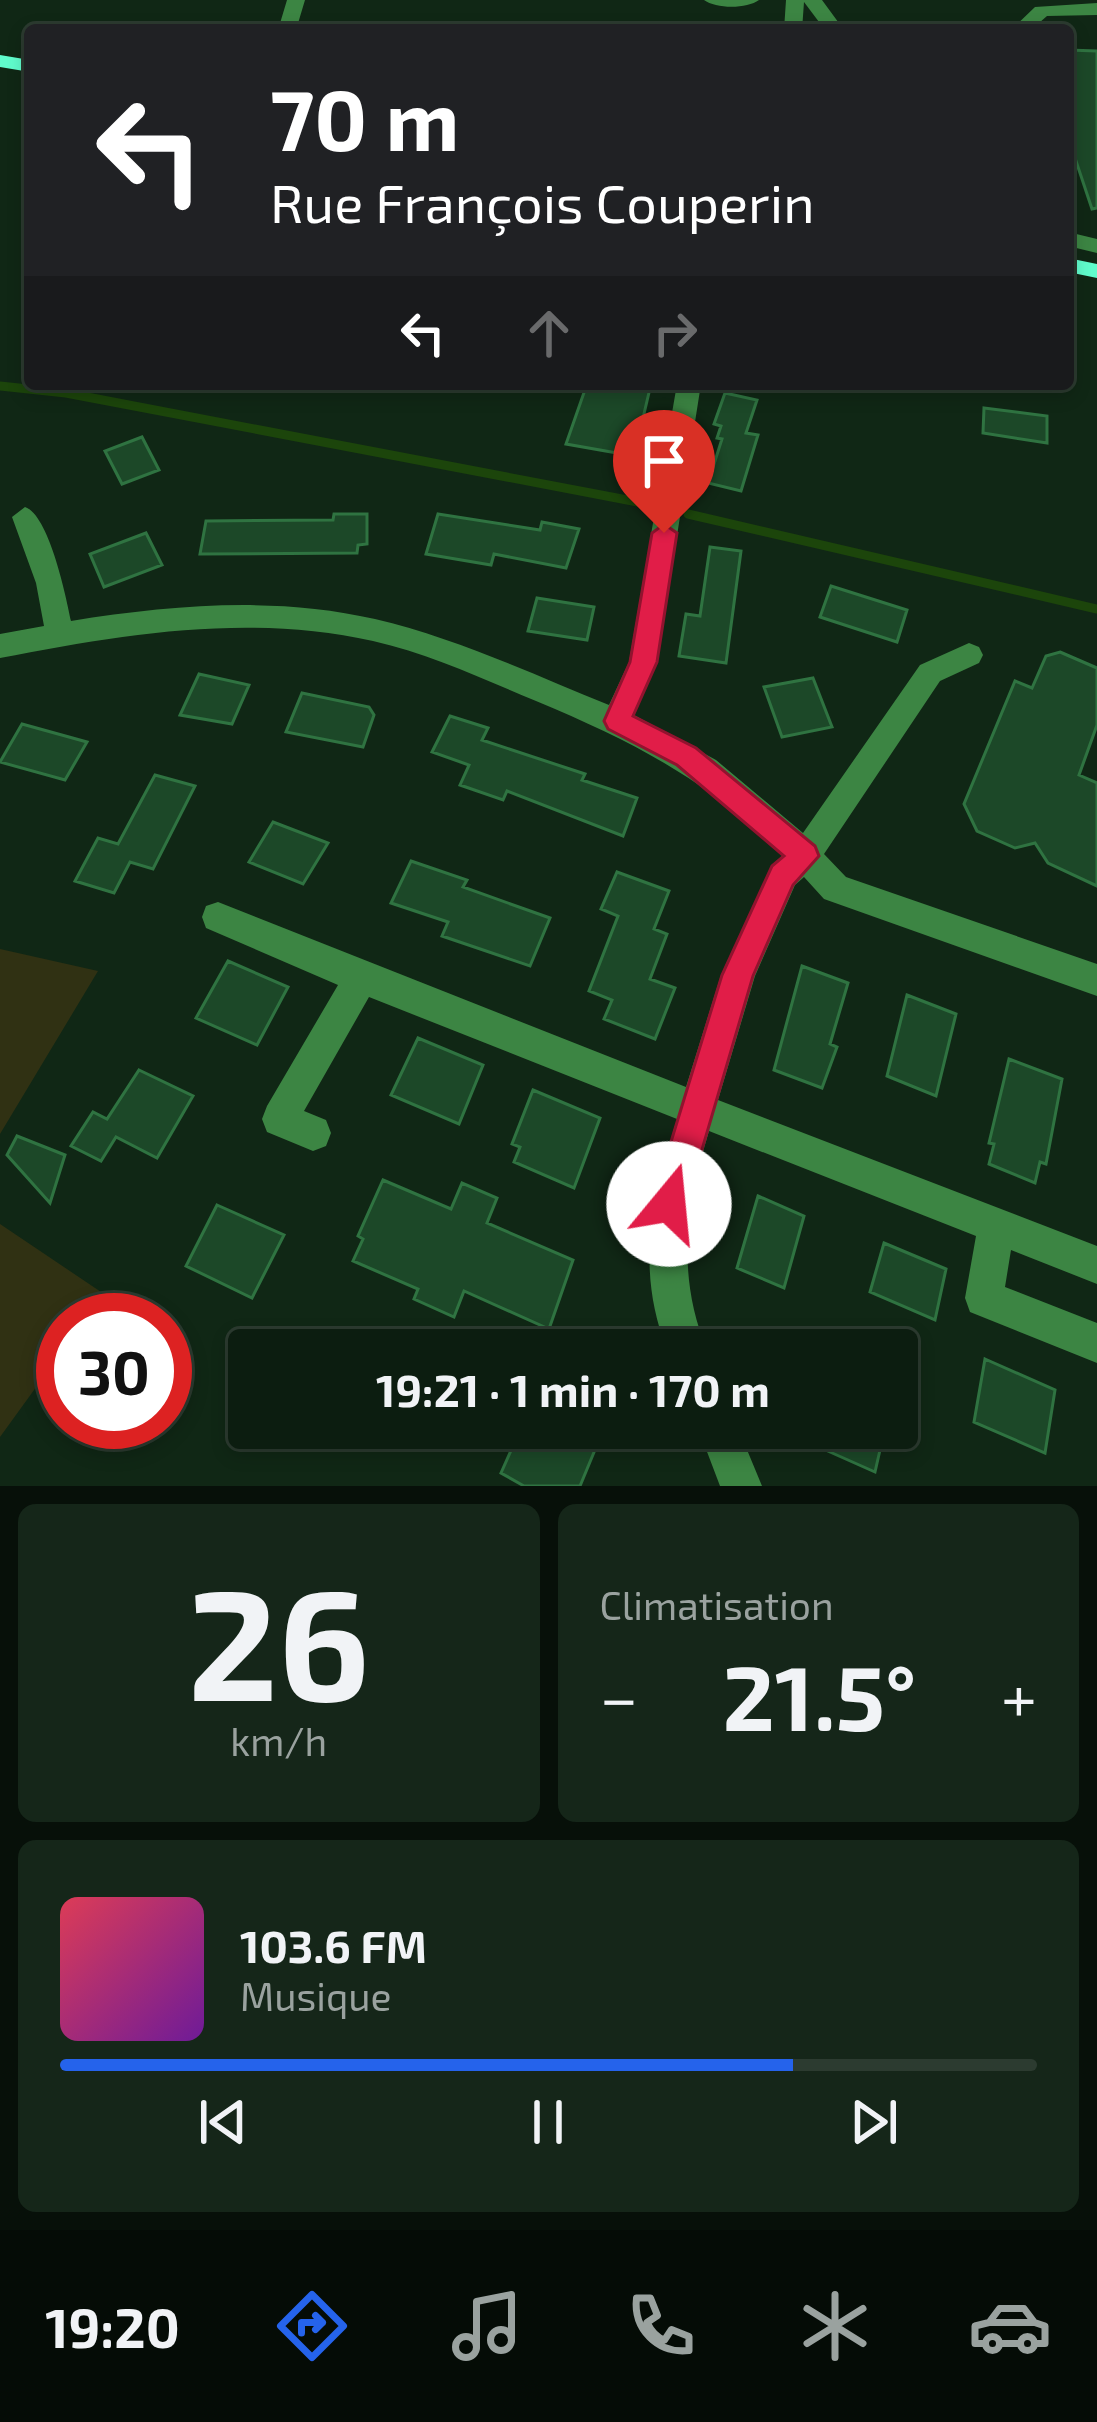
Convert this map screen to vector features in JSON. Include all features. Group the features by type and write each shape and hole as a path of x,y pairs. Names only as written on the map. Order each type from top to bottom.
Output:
{"street":[{"path":"713,0 750,0"},
{"path":"812,0 830,24"},
{"path":"1028,24 1042,11 1097,10"},
{"path":"617,721 644,662 688,390"},
{"path":"25,517 50,583 59,634"},
{"path":"0,646 59,634 254,618 314,620 401,634 617,721 686,757 805,856 835,888 1097,980"},
{"path":"679,1329 672,1312 669,1204 738,975 783,875 805,856 930,673 969,655"},
{"path":"218,917 361,978 1097,1265"},
{"path":"313,1133 280,1119 361,978"},
{"path":"996,1228 984,1298 1097,1343"},
{"path":"726,1449 741,1486"}],"shaded area":[{"path":"0,949 98,971 0,1134"},
{"path":"0,1224 103,1293 36,1293 36,1387 0,1437"}],"building":[{"path":"1074,50 1097,51 1097,208 1092,209 1074,155"},
{"path":"585,390 650,390 634,456 566,444"},
{"path":"725,393 757,400 746,433 758,435 741,491 708,483 722,439 717,438 721,426 714,424"},
{"path":"984,408 1047,416 1047,443 983,433"},
{"path":"142,437 159,470 122,484 105,451"},
{"path":"334,514 367,514 367,544 358,545 357,553 200,554 206,521 333,520"},
{"path":"438,514 540,530 542,522 579,529 566,568 494,554 491,565 426,554"},
{"path":"146,533 162,565 104,587 90,554"},
{"path":"710,547 741,551 726,663 679,656 686,614 700,616"},
{"path":"831,586 907,610 897,642 820,617"},
{"path":"537,598 594,607 587,640 528,631"},
{"path":"1060,652 1097,668 1097,725 1079,775 1097,783 1097,886 1048,863 1035,843 1015,848 977,831 964,804 1015,681 1032,688 1046,656"},
{"path":"199,674 249,685 232,724 180,715"},
{"path":"813,678 832,727 782,737 764,687"},
{"path":"302,693 369,707 374,715 363,747 286,732"},
{"path":"450,716 488,728 482,740 585,774 582,780 637,798 623,836 507,791 503,800 460,785 469,765 432,752"},
{"path":"22,724 87,742 65,780 0,762"},
{"path":"155,775 195,786 153,869 130,862 114,893 75,881 98,838 118,844"},
{"path":"273,822 328,843 303,884 249,862"},
{"path":"411,861 467,880 463,887 550,918 530,966 442,936 448,922 391,903"},
{"path":"617,872 669,891 654,929 667,934 650,979 675,988 655,1039 604,1019 612,1000 589,991 618,916 601,909"},
{"path":"228,961 288,987 257,1045 196,1018"},
{"path":"802,966 848,983 830,1044 837,1047 822,1088 774,1070"},
{"path":"907,995 956,1014 936,1096 887,1076"},
{"path":"418,1038 483,1065 459,1124 391,1095"},
{"path":"1009,1059 1062,1079 1046,1164 1040,1162 1035,1183 989,1164 994,1144 989,1143"},
{"path":"139,1070 193,1096 157,1158 116,1137 101,1161 71,1146 93,1112 107,1119"},
{"path":"533,1090 600,1118 574,1188 514,1162 520,1147 512,1144"},
{"path":"17,1136 65,1155 50,1203 7,1155"},
{"path":"383,1180 451,1209 462,1183 497,1198 487,1223 573,1260 549,1329 464,1291 454,1317 414,1299 418,1289 353,1261 363,1239 358,1236"},
{"path":"758,1196 804,1216 784,1288 737,1268"},
{"path":"217,1205 284,1235 252,1298 186,1266"},
{"path":"884,1243 946,1269 935,1320 870,1292"},
{"path":"985,1359 1055,1390 1045,1453 974,1422"},
{"path":"512,1449 595,1449 580,1486 524,1486 501,1473"},
{"path":"823,1449 880,1449 875,1472"}],"waterway":[{"path":"0,386 24,389"},
{"path":"38,390 643,503"},
{"path":"688,514 1097,609"}],"route":[{"path":"664,533 644,662 617,721 686,757 805,856 783,875 738,975 669,1204"}]}
